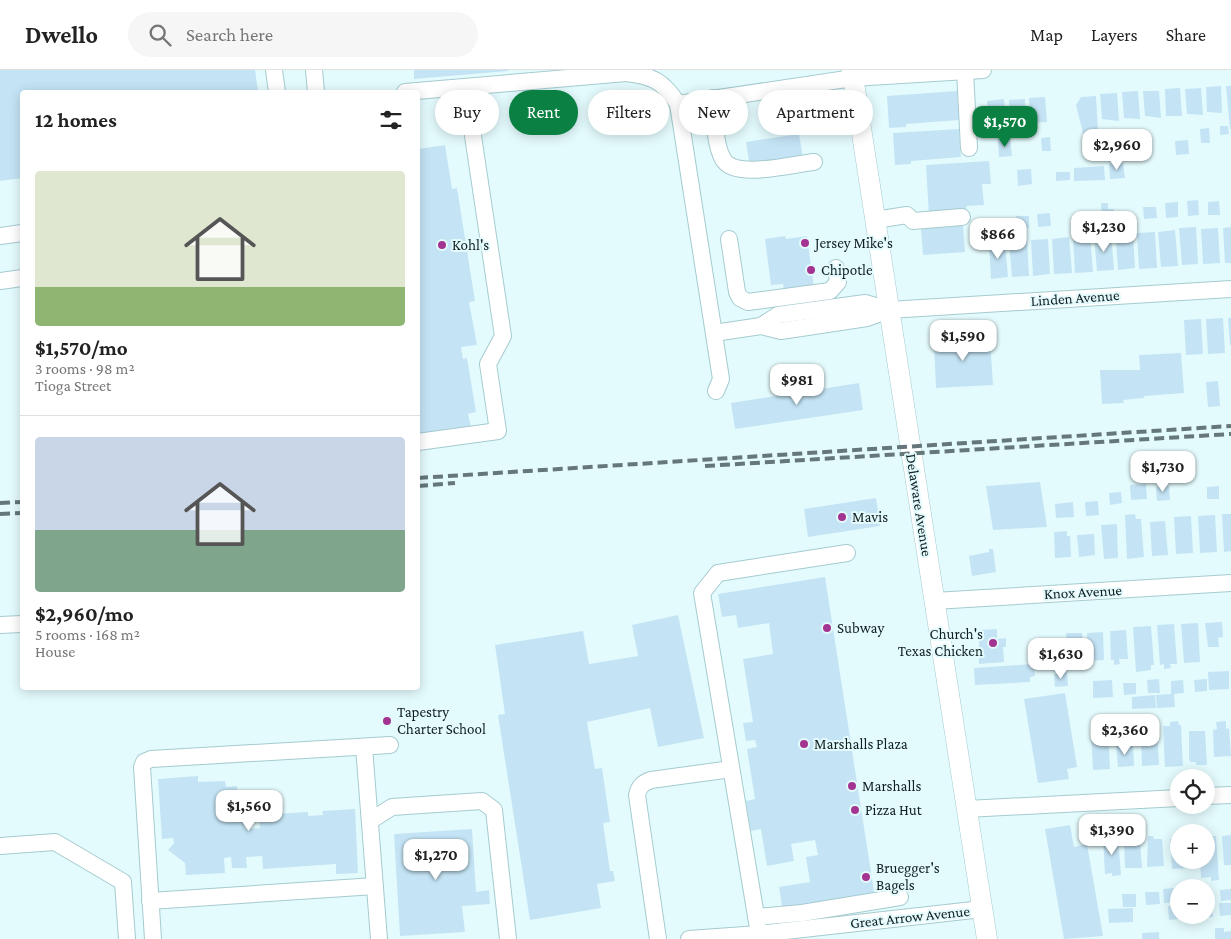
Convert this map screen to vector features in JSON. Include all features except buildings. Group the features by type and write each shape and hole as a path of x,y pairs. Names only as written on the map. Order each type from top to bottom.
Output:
{"main road":[{"name":"Delaware Avenue","path":"853,74 987,939"}],"street":[{"path":"274,70 277,90"},
{"path":"314,70 316,90"},
{"path":"748,92 853,74 982,70"},
{"path":"420,91 626,71 650,73 668,89 678,104 721,379 716,391"},
{"path":"965,71 970,148"},
{"path":"718,135 723,161 731,168 743,171 814,162"},
{"path":"420,442 498,431 488,364 503,336 473,136"},
{"path":"875,220 907,215 913,221 962,217"},
{"path":"0,236 20,233"},
{"path":"730,239 737,292 740,298 748,302 830,291 838,282 836,268"},
{"path":"0,281 20,278"},
{"name":"Linden Avenue","path":"714,333 761,326 778,315 865,303 889,310 1231,289"},
{"path":"759,934 702,593 718,573 847,553"},
{"name":"Knox Avenue","path":"934,601 1231,583"},
{"path":"0,625 20,624"},
{"path":"153,939 142,767 144,762 151,759 390,745"},
{"path":"364,747 379,939"},
{"path":"658,939 637,795 638,788 651,780 731,769"},
{"path":"1215,796 1231,795"},
{"path":"967,810 1170,799"},
{"path":"370,821 392,807 482,801 494,810 508,939"},
{"path":"0,846 55,842 122,882 127,939"},
{"path":"150,901 375,886"},
{"path":"756,917 802,913 900,897"},
{"name":"Great Arrow Avenue","path":"689,939 759,934 982,909"}],"railway":[{"path":"420,478 1231,426"},
{"path":"705,466 1231,434"},
{"path":"420,486 455,483"},
{"path":"0,503 20,502"},
{"path":"0,514 20,513"}],"place":[{"name":"Jersey Mike's","path":"805,243"},
{"name":"Kohl's","path":"442,245"},
{"name":"Chipotle","path":"811,270"},
{"name":"Mavis","path":"842,517"},
{"name":"Subway","path":"827,628"},
{"name":"Church's Texas Chicken","path":"993,643"},
{"name":"Tapestry Charter School","path":"387,721"},
{"name":"Marshalls Plaza","path":"804,744"},
{"name":"Marshalls","path":"852,786"},
{"name":"Pizza Hut","path":"855,810"},
{"name":"Bruegger's Bagels","path":"866,877"}]}
